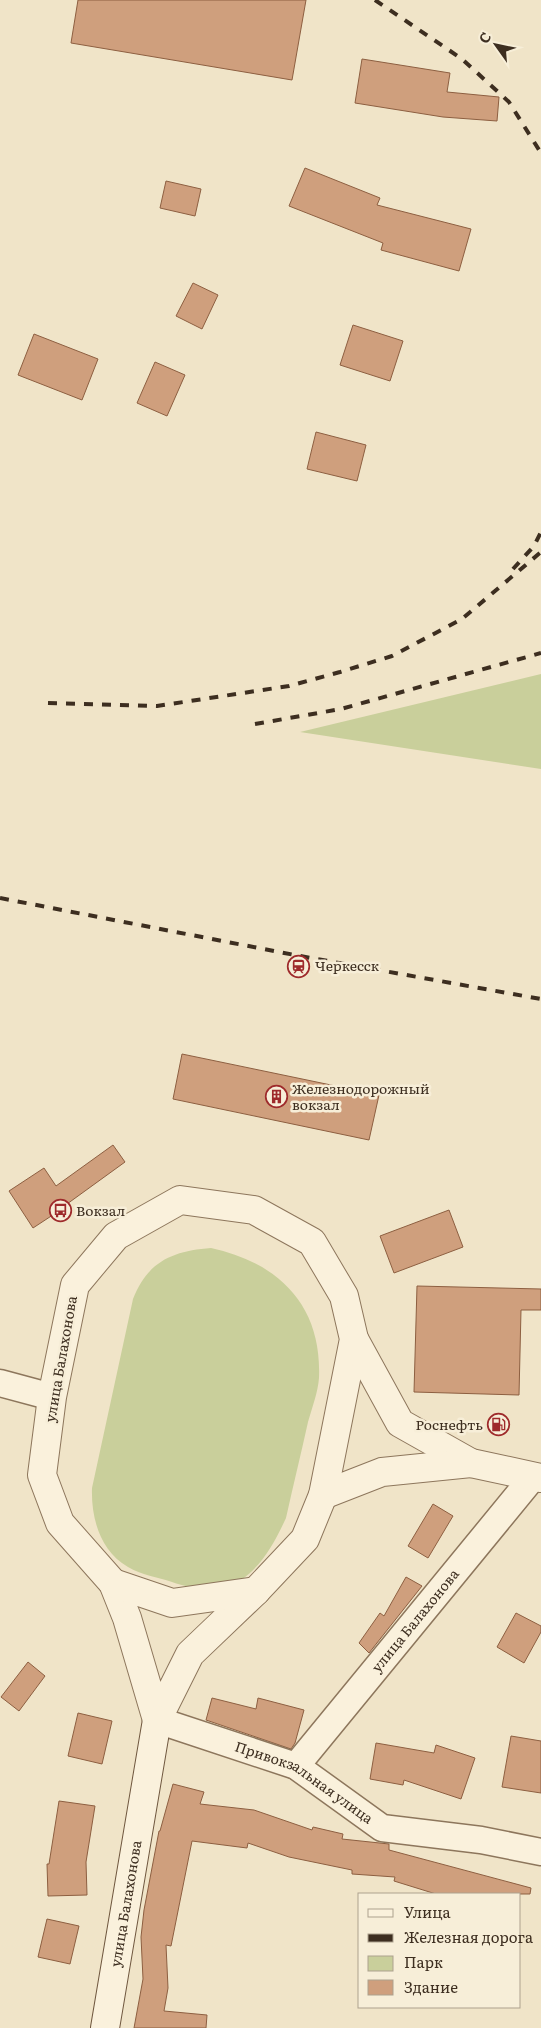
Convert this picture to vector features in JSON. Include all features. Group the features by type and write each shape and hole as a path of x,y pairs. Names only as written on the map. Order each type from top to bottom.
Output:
{"street":[{"name":"улица Балахонова","path":"105,2028 157,1720 190,1654 256,1591 305,1539 324,1494 354,1339 344,1296 312,1242 254,1210 180,1200 116,1236 75,1284 52,1397 42,1475 60,1523 113,1583 127,1618 157,1720"},
{"path":"354,1339 400,1423 471,1463 537,1477"},
{"path":"0,1383 52,1397"},
{"path":"324,1494 382,1472 471,1463"},
{"name":"улица Балахонова","path":"296,1766 537,1477"},
{"path":"113,1583 172,1603 256,1591"},
{"name":"Привокзальная улица","path":"157,1720 296,1766 382,1828 481,1840 541,1852"}],"green space":[{"path":"541,674 541,769 300,732"},
{"path":"211,1248 257,1264 276,1276 292,1291 304,1309 313,1329 318,1352 319,1378 286,1518 281,1529 262,1560 245,1577 224,1588 204,1590 144,1574 133,1570 118,1560 110,1552 99,1533 93,1511 92,1488 133,1299 139,1286 146,1275 163,1260 197,1249"}],"building":[{"path":"78,0 306,0 292,80 71,43"},
{"path":"362,59 450,73 447,92 499,97 497,121 443,117 355,103"},
{"path":"305,168 380,198 377,205 471,229 459,271 381,250 383,243 289,206"},
{"path":"166,181 201,189 195,216 160,208"},
{"path":"193,283 218,295 202,329 176,316"},
{"path":"353,325 403,341 390,381 340,365"},
{"path":"34,334 98,359 82,400 18,375"},
{"path":"155,362 185,375 167,416 137,403"},
{"path":"316,432 366,445 357,481 307,469"},
{"name":"Железнодорожный вокзал","path":"182,1054 379,1095 369,1140 173,1099"},
{"path":"113,1145 125,1162 68,1205 33,1228 9,1191 44,1168 56,1186"},
{"path":"449,1210 463,1247 394,1273 380,1236"},
{"path":"417,1286 541,1289 541,1310 521,1310 519,1395 414,1392"},
{"path":"433,1504 453,1516 428,1558 408,1546"},
{"path":"406,1577 422,1586 369,1653 359,1643 380,1613 384,1616"},
{"path":"516,1613 541,1626 541,1632 524,1663 497,1647"},
{"path":"28,1662 45,1676 19,1711 1,1697"},
{"path":"212,1698 256,1709 258,1698 304,1710 295,1743 291,1749 206,1720"},
{"path":"78,1713 112,1721 102,1764 68,1756"},
{"path":"511,1736 541,1741 541,1793 502,1787"},
{"path":"376,1743 434,1753 436,1745 475,1758 461,1799 404,1780 403,1785 370,1779"},
{"path":"173,1784 204,1792 200,1804 254,1810 312,1830 313,1827 343,1834 342,1839 389,1844 389,1850 531,1888 530,1894 433,1893 394,1881 395,1877 352,1874 352,1870 289,1857 248,1843 247,1848 192,1841 171,1946 166,1945 168,1988 164,2011 207,2015 206,2028 134,2028 143,1979 141,1937 144,1910 160,1831"},
{"path":"59,1801 95,1806 86,1862 87,1895 48,1896 47,1864 49,1864"},
{"path":"47,1919 79,1926 70,1964 38,1957"}],"railway":[{"path":"375,0 462,59 509,102 541,153"},
{"path":"513,569 534,546 541,532"},
{"path":"48,703 157,706 289,686 340,672 392,656 462,619 541,552"},
{"path":"255,724 341,709 541,653"},
{"path":"0,898 300,956 541,999"}],"place":[{"name":"Черкесск","path":"299,966"},
{"name":"Железнодорожный вокзал","path":"276,1097"},
{"name":"Вокзал","path":"60,1211"},
{"name":"Роснефть","path":"499,1425"}]}
